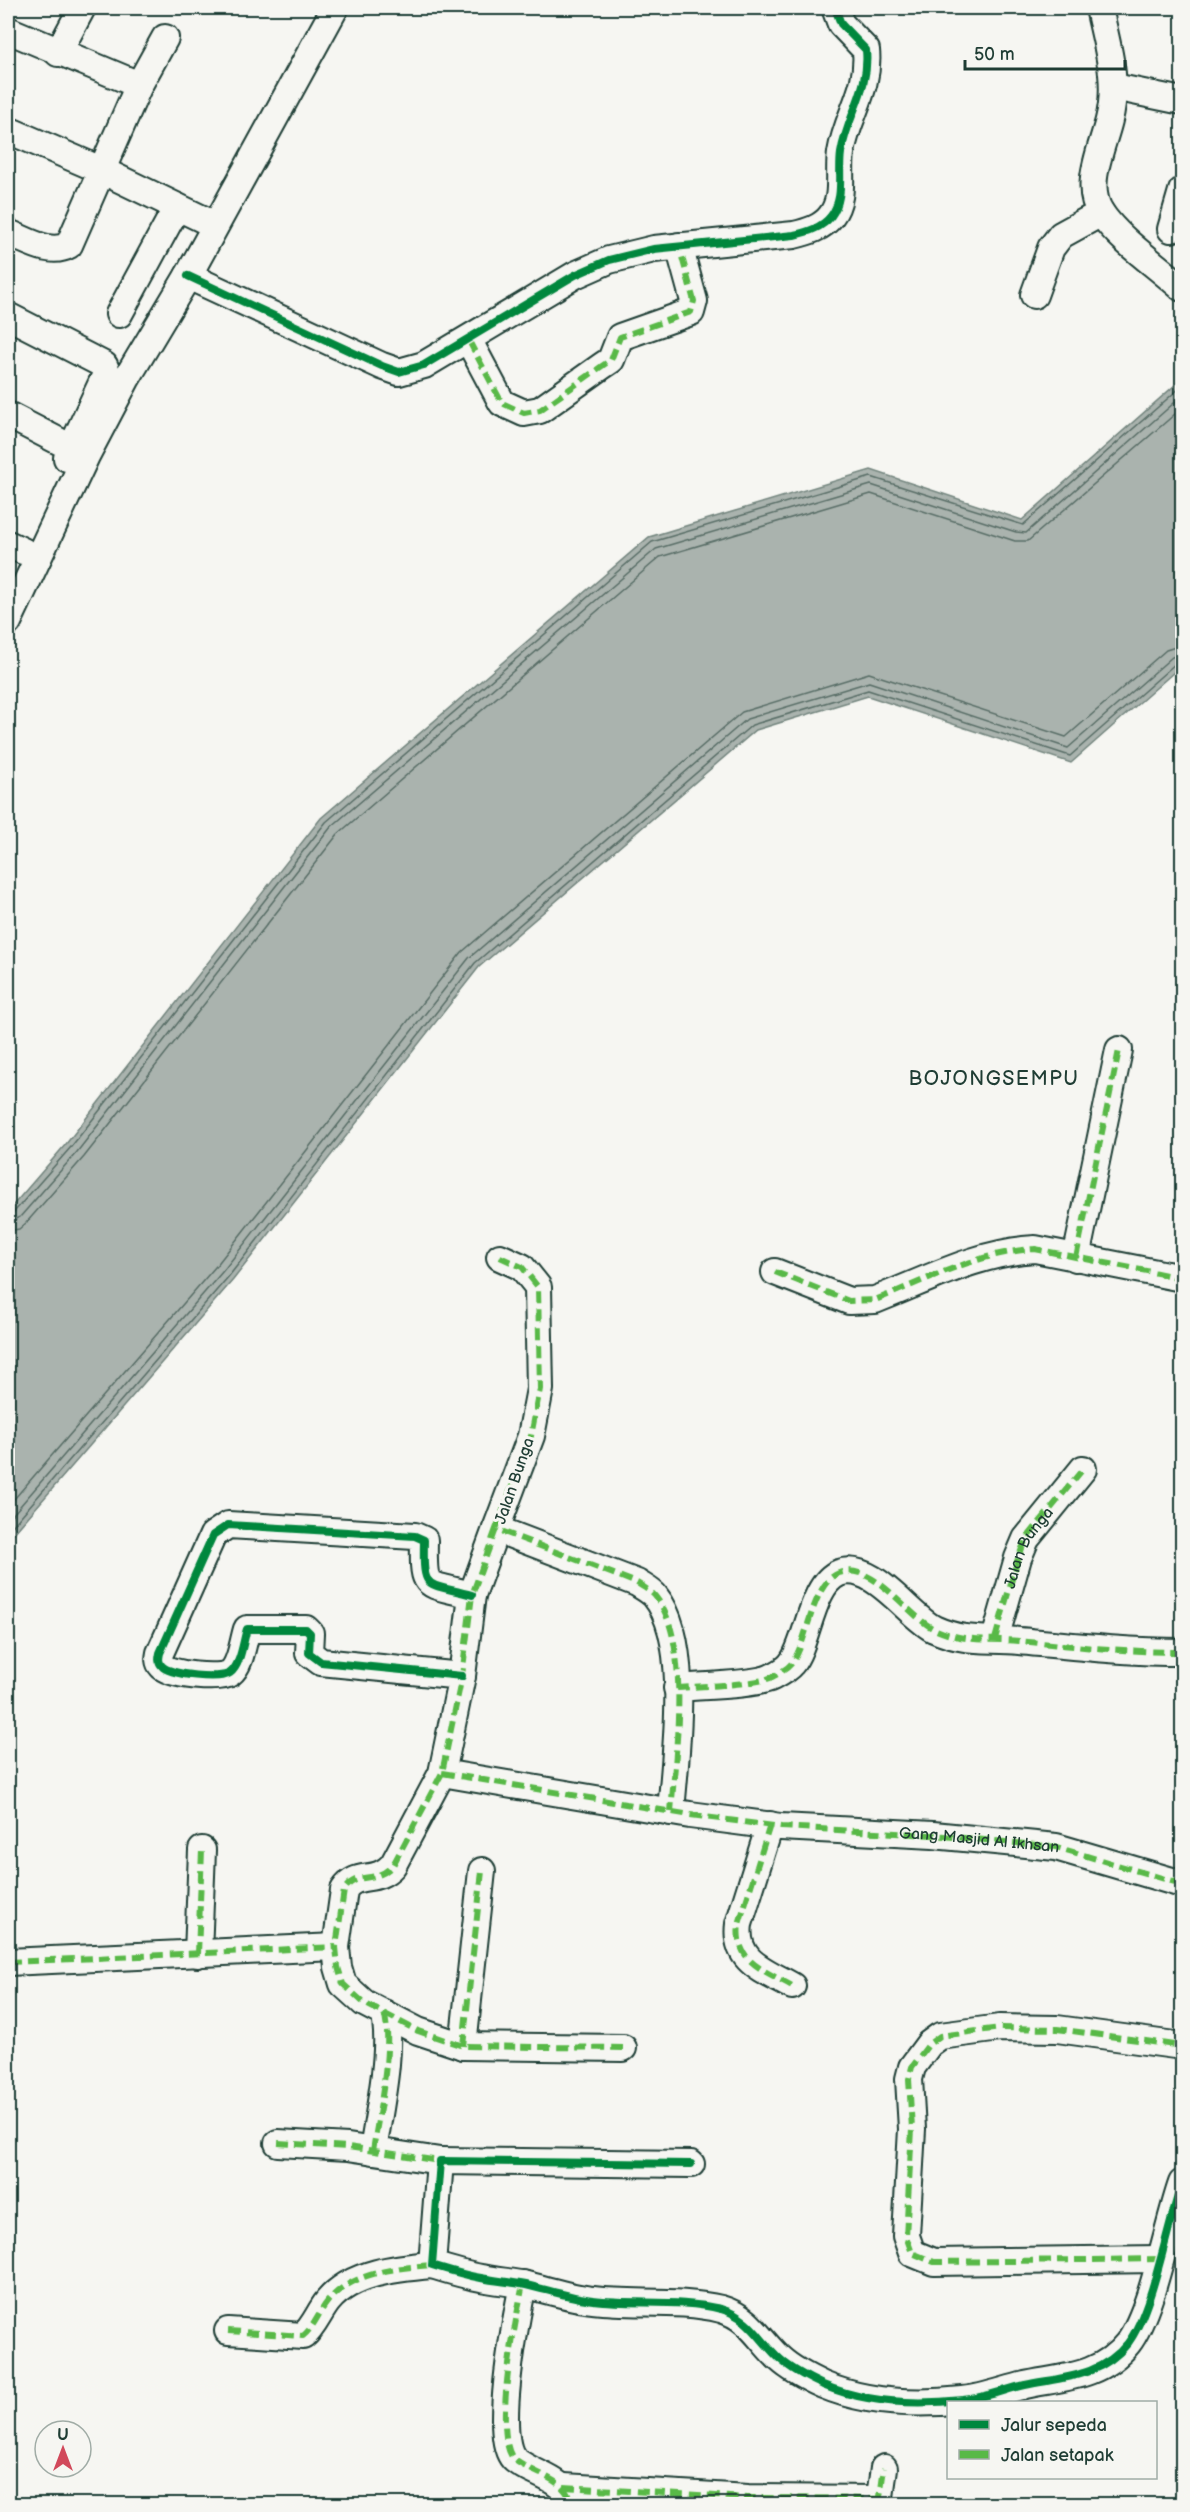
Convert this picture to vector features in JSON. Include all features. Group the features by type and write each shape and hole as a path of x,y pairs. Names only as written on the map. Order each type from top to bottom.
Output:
{"street":[{"path":"58,53 82,8"},
{"path":"8,622 117,398 188,276 335,8"},
{"path":"188,276 366,360 399,372 424,365 469,341 575,275 609,260 637,251 794,235 810,231 830,218 837,206 841,156 846,130 864,89 868,62 867,50 841,24 835,8"},
{"path":"1099,8 1111,59 1114,87 1110,118 1094,172 1094,199 1101,213 1115,229 1182,288"},
{"path":"8,30 58,53 139,85"},
{"path":"8,233 51,250 61,250 69,245 139,85 165,38"},
{"path":"1114,87 1182,101"},
{"path":"8,130 101,170 215,225"},
{"path":"1171,229 1182,191"},
{"path":"119,314 177,207"},
{"path":"1034,295 1051,248 1061,235 1101,213"},
{"path":"469,341 502,403 524,413 540,410 611,360 620,337 691,312 694,307 693,294 679,246"},
{"path":"8,316 104,364 107,372 72,448 15,548 8,586"},
{"path":"8,415 72,448"},
{"path":"1076,1258 1119,1050"},
{"path":"775,1272 849,1301 861,1302 875,1300 962,1266 1013,1250 1035,1249 1182,1278"},
{"name":"Jalan Bunga","path":"500,1257 522,1267 538,1287 540,1389 531,1436 496,1529 637,1583 654,1594 667,1614 675,1637 677,1688 671,1812"},
{"name":"Jalan Bunga","path":"995,1639 1026,1539 1083,1469"},
{"path":"462,1676 321,1662 309,1653 310,1634 306,1629 247,1629 236,1666 222,1676 175,1673 163,1668 159,1663 160,1653 213,1535 228,1525 415,1536 424,1540 423,1576 428,1583 472,1595"},
{"path":"496,1529 472,1595 462,1676 442,1773 393,1866 381,1876 355,1879 344,1890 336,1947 343,1984 352,1994 418,2031 463,2046 623,2048"},
{"path":"677,1688 770,1678 792,1664 825,1584 840,1573 859,1573 877,1582 929,1626 951,1636 972,1641 995,1639 1136,1652 1182,1652"},
{"name":"Gang Masjid Al Ikhsan","path":"442,1773 671,1812 770,1825 933,1835 1046,1846 1083,1853 1145,1875 1182,1884"},
{"path":"770,1825 739,1924 739,1941 741,1952 747,1959 792,1986"},
{"path":"198,1954 202,1850"},
{"path":"463,2046 482,1871"},
{"path":"8,1962 336,1947"},
{"path":"373,2151 386,2052 387,2023 384,2013"},
{"path":"1159,2259 934,2262 912,2253 906,2235 912,2129 909,2079 919,2056 940,2036 1000,2028 1057,2029 1182,2046"},
{"path":"278,2143 373,2151 440,2161 691,2164"},
{"path":"432,2265 440,2161"},
{"path":"948,2401 964,2400 1071,2378 1096,2370 1115,2357 1130,2341 1144,2310 1182,2183"},
{"path":"228,2331 303,2336 327,2301 340,2288 396,2268 432,2265 480,2278 523,2284 592,2300 661,2302 723,2310 741,2318 760,2334 778,2358 796,2371 824,2385 867,2398 917,2403 947,2401"},
{"path":"523,2284 511,2349 505,2444 513,2459 568,2496 880,2502 884,2468"}],"water":[{"path":"1182,379 1182,665 1071,763 868,696 756,730 479,967 233,1280 8,1540 8,1211 66,1144 321,818 649,537 871,470 1022,520"}],"marked path":[{"path":"469,341 502,403 524,413 540,410 611,360 620,337 691,312 694,301 679,246"},
{"path":"1076,1258 1119,1050"},
{"path":"775,1272 849,1301 875,1300 973,1261 1014,1251 1035,1249 1182,1278"},
{"path":"500,1257 522,1267 538,1287 540,1389 531,1436 496,1529 637,1583 655,1596 666,1616 674,1641 677,1669 677,1731 671,1812"},
{"path":"995,1639 1018,1558 1026,1539 1083,1469"},
{"path":"496,1529 472,1595 462,1676 442,1773 393,1865 380,1875 355,1880 344,1890 336,1947 338,1967 343,1984 364,2003 418,2031 463,2046 623,2048"},
{"path":"677,1688 754,1682 772,1677 782,1671 797,1655 822,1589 839,1573 852,1571 877,1582 934,1629 956,1636 1121,1650 1182,1652"},
{"path":"442,1773 690,1815 781,1827 933,1835 1056,1847 1182,1884"},
{"path":"770,1825 739,1924 739,1937 741,1947 753,1963 792,1986"},
{"path":"198,1954 202,1850"},
{"path":"463,2046 482,1871"},
{"path":"8,1962 336,1947"},
{"path":"373,2151 386,2061 387,2027 384,2013"},
{"path":"1159,2259 934,2262 912,2253 906,2236 912,2129 909,2079 912,2067 929,2044 940,2036 1000,2028 1057,2029 1182,2046"},
{"path":"278,2143 348,2147 440,2161"},
{"path":"228,2331 303,2336 328,2301 349,2284 376,2273 432,2265"},
{"path":"523,2284 511,2348 505,2405 505,2430 509,2449 516,2461 563,2488 572,2504"},
{"path":"879,2504 884,2468"},
{"path":"564,2487 748,2498 880,2499"}],"cycle path":[{"path":"188,276 399,372 424,365 575,275 609,260 654,249 794,235 814,229 831,216 838,202 840,161 844,139 865,78 866,50 841,24 835,8"},
{"path":"462,1676 321,1662 309,1653 310,1633 306,1629 247,1629 237,1664 230,1673 225,1675 206,1676 174,1672 162,1666 159,1658 213,1535 228,1525 415,1536 424,1540 424,1569 430,1582 435,1586 472,1595"},
{"path":"691,2164 440,2161 432,2265 468,2275 526,2285 585,2299 690,2304 721,2309 740,2318 790,2367 823,2385 857,2396 892,2401 963,2400 1081,2374 1106,2363 1117,2354 1128,2343 1145,2310 1182,2183"}],"district":[{"name":"BOJONGSEMPU","path":"994,1079"}]}
